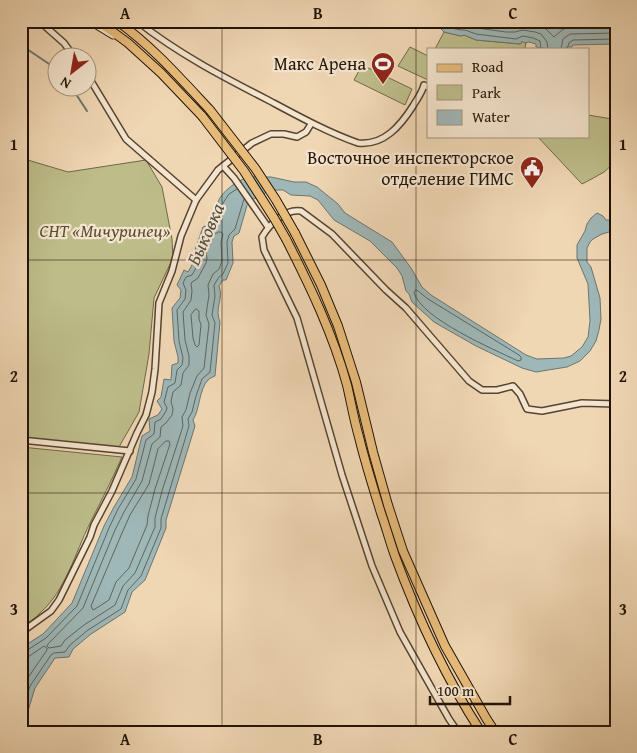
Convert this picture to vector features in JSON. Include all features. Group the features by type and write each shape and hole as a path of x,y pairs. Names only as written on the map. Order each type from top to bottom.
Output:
{"main road":[{"path":"90,21 136,50"},
{"path":"98,21 128,43 161,72 202,116 244,170 286,239 310,286 347,384 361,446 394,556 435,650 482,732"},
{"path":"117,21 134,33"},
{"path":"122,21 167,64 210,110 255,168 295,233 321,285 338,326 356,382 386,496 404,551 446,646 495,732"}],"street":[{"path":"39,21 67,48"},
{"path":"137,21 166,42 232,82 311,124 358,143 364,144 381,140 395,130 406,117 424,85 427,86"},
{"path":"98,93 126,139 196,200"},
{"path":"26,629 51,611 59,600 112,491 146,415 155,369 158,303 172,271 181,236 196,200 218,170 252,143 270,134 284,134 297,137 306,132 311,124"},
{"path":"223,166 234,178 268,227"},
{"path":"458,732 448,719 400,632 372,566 342,475 297,318 264,250 262,237 268,227 279,217 295,210 301,211 332,234 406,308 469,381 482,390 497,390 513,386 520,394 527,409 542,410 582,403 616,404"},
{"path":"21,440 130,451"}],"green space":[{"path":"444,32 464,35 476,40 520,44 522,41 526,43 525,48 436,48"},
{"path":"410,47 427,56 427,80 398,66"},
{"name":"Макс Арена","path":"362,65 412,89 405,105 354,80"},
{"path":"590,115 612,119 616,147 613,161 604,172 582,184 539,138 590,138"},
{"name":"СНТ «Мичуринец»","path":"21,158 68,172 146,160 162,187 172,239 173,258 154,298 149,354 139,412 119,447 21,438"},
{"path":"21,447 122,457 57,593 37,616 25,625 21,619"}],"water":[{"path":"417,21 616,21 616,44 542,48 536,47 536,44 524,43 522,41 521,44 476,40 464,35 444,32 440,28 424,25"},
{"name":"Быковка","path":"248,177 271,177 294,182 306,182 317,187 338,204 345,213 392,242 422,287 431,295 526,355 537,359 571,356 582,347 588,337 590,321 588,284 577,258 577,245 587,224 597,213 606,220 616,220 616,230 593,239 587,248 587,262 591,267 600,298 601,319 596,341 590,351 580,361 567,367 536,372 522,368 476,346 434,322 412,302 397,268 370,241 334,220 318,200 310,196 291,195 283,190 271,190 248,202 239,233 234,236 232,242 233,263 226,280 223,280 219,286 218,317 220,322 215,376 208,380 203,388 193,420 195,426 166,520 166,528 145,580 132,592 125,612 91,634 73,649 69,657 55,658 35,688 27,714 21,723 21,648 43,634 72,603 104,526 132,477 142,436 150,431 149,419 158,415 162,409 157,401 161,397 164,379 171,380 172,365 178,363 174,341 172,308 180,298 181,290 177,285 184,270 188,272 196,258 194,253 203,227 215,219 220,198 230,187"}],"waterway":[{"path":"21,45 48,63"},
{"path":"79,98 87,111"}],"place":[{"name":"Макс Арена","path":"383,85"},
{"name":"Восточное инспекторское отделение ГИМС","path":"532,189"}]}
